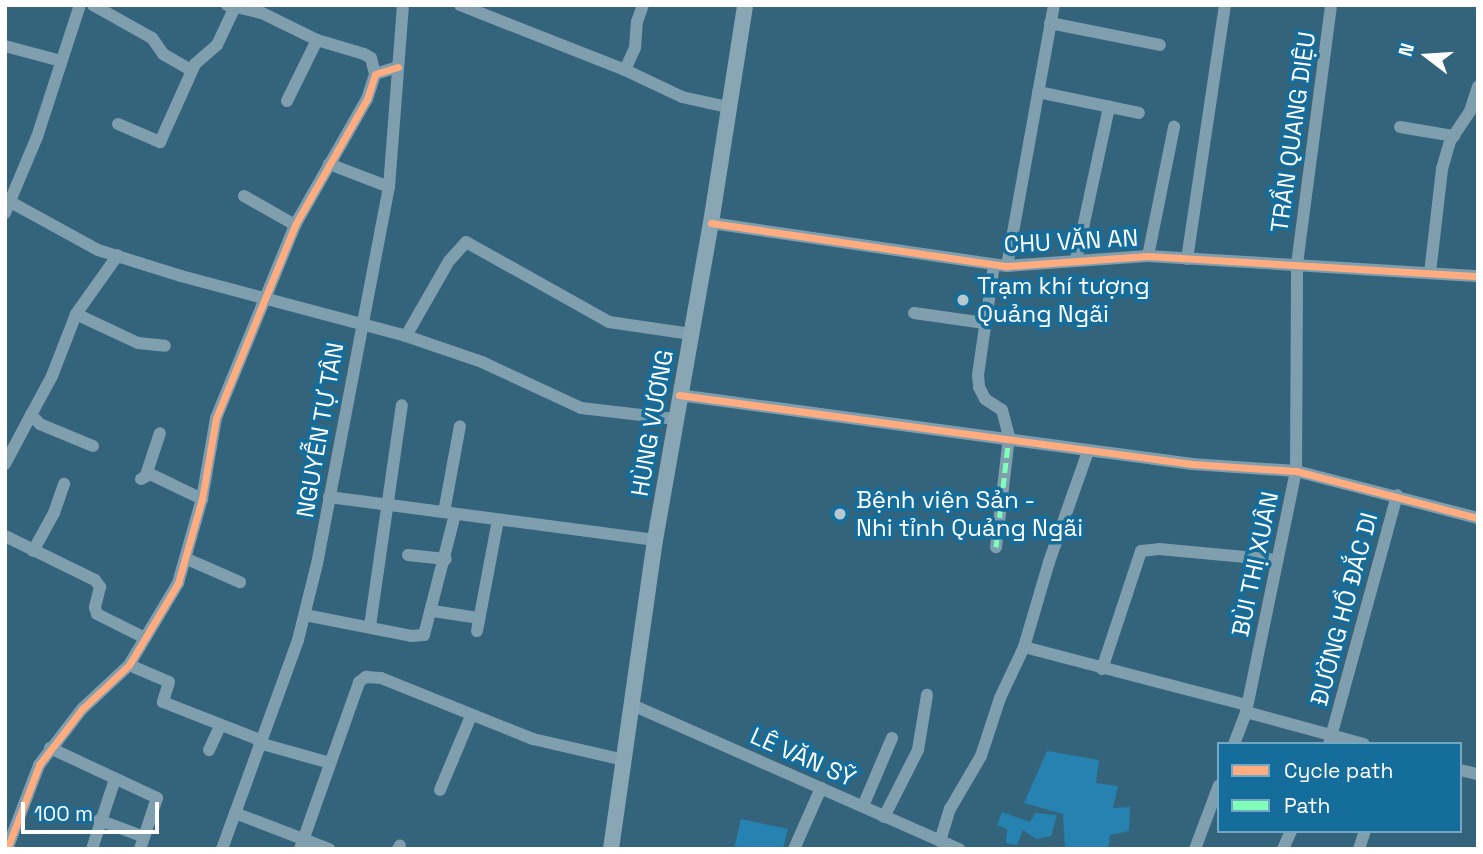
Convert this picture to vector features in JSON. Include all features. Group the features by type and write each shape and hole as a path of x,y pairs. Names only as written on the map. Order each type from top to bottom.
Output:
{"main road":[{"name":"HÙNG VƯƠNG","path":"611,849 655,540 711,223 745,5"}],"street":[{"path":"80,5 33,147 7,205 75,239 181,276 266,296 360,326 406,336 482,362 581,408 675,419"},
{"path":"93,5 152,37 163,54 191,70"},
{"name":"NGUYỄN TỰ TÂN","path":"222,849 305,615 389,187 403,5"},
{"path":"460,5 625,70 682,97 727,107"},
{"path":"625,70 635,48 637,22 643,5"},
{"path":"996,547 1009,437 1002,410 985,399 979,387 984,324 1001,265 1054,5"},
{"path":"1187,259 1225,5"},
{"name":"TRẦN QUANG DIỆU","path":"1297,264 1331,5"},
{"path":"7,849 39,765 82,709 129,665 178,583 202,499 216,418 295,225 367,99 375,74 371,58 317,40 281,20 231,6 222,38 191,70 160,142 118,124"},
{"path":"1050,23 1160,45"},
{"path":"287,101 317,40"},
{"path":"5,46 61,61"},
{"path":"375,74 398,67"},
{"path":"1430,273 1442,169 1454,136 1470,111 1478,86"},
{"path":"1038,92 1139,113"},
{"path":"1076,260 1109,107"},
{"path":"1148,256 1174,127"},
{"path":"1400,127 1454,136"},
{"path":"329,164 389,187"},
{"path":"244,196 295,225"},
{"name":"CHU VĂN AN","path":"711,223 1001,265 1148,256 1478,276"},
{"path":"406,336 449,261 466,242 609,322 691,334"},
{"path":"5,464 52,376 76,314 118,255"},
{"name":"BÙI THỊ XUÂN","path":"1235,742 1246,708 1296,471 1297,264"},
{"path":"914,313 984,324"},
{"path":"76,314 138,343 165,346"},
{"path":"679,395 1009,437 1088,452 1192,464 1296,471 1475,517"},
{"path":"370,626 390,504 402,405"},
{"path":"31,415 40,424 93,446"},
{"path":"305,615 422,637 427,632 446,559 460,426"},
{"path":"160,433 143,477 150,474 202,499"},
{"path":"940,841 950,810 981,757 1000,698 1024,647 1049,562 1088,452"},
{"path":"33,551 54,513 64,484"},
{"name":"ĐƯỜNG HỒ ĐẮC DI","path":"1331,739 1397,495"},
{"path":"330,497 655,540"},
{"path":"433,611 478,624 498,520"},
{"path":"5,536 95,580 100,587 95,607 97,614 145,638"},
{"path":"1102,669 1141,551 1159,549 1277,560"},
{"path":"408,555 446,559"},
{"path":"187,559 240,582"},
{"path":"1024,647 1246,708 1331,739 1351,742"},
{"path":"129,665 169,682 160,707 259,742 330,763"},
{"path":"301,844 359,682 366,677 381,678 533,739 624,760"},
{"path":"884,817 918,750 927,695"},
{"name":"LÊ VĂN SỸ","path":"630,704 960,849"},
{"path":"440,789 471,716"},
{"path":"209,750 220,726"},
{"path":"863,806 892,738"},
{"path":"50,748 158,797 142,843 99,820"},
{"path":"92,849 99,820 115,779"},
{"path":"794,849 821,789"},
{"path":"1195,849 1217,790"},
{"path":"234,813 301,844 329,849"},
{"path":"1283,849 1290,833"}],"shaded area":[{"path":"1047,751 1099,760 1096,783 1118,786 1113,808 1130,807 1129,831 1110,835 1108,849 1065,849 1063,814 1024,803"},
{"path":"1002,812 1030,822 1035,813 1057,815 1051,836 1036,839 1023,830 1017,845 1006,843 1007,829 997,825"},
{"path":"741,819 788,829 783,849 734,849"}],"marked path":[{"path":"996,547 1009,437"}],"cycle path":[{"path":"7,849 39,765 82,709 129,665 178,583 202,499 216,418 295,225 367,99 375,74 398,67"},
{"path":"711,223 1007,266 1148,256 1478,276"},
{"path":"679,395 1192,464 1296,471 1478,518"}],"place":[{"name":"Trạm khí tượng Quảng Ngãi","path":"963,300"},
{"name":"Bệnh viện Sản - Nhi tỉnh Quảng Ngãi","path":"840,514"}]}
